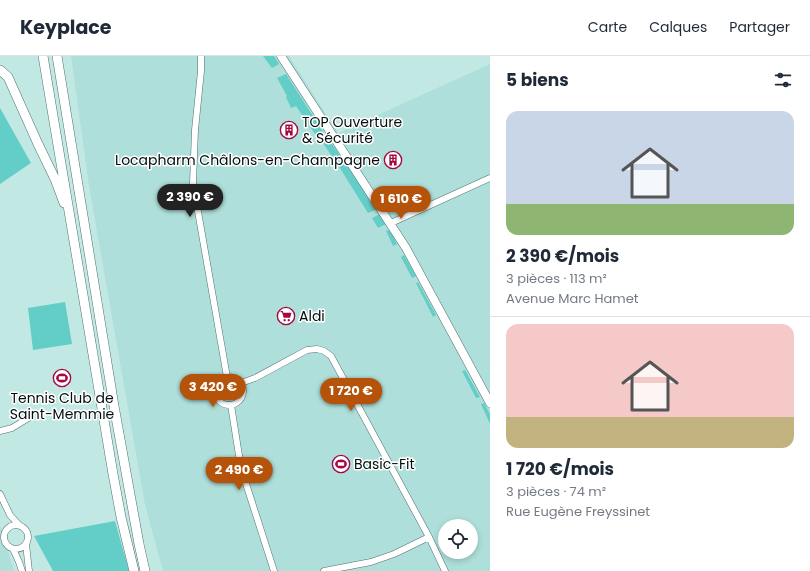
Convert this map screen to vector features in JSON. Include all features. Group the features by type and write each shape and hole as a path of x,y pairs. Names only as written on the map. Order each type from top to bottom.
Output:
{"main road":[{"path":"43,56 121,517 134,571"},
{"path":"56,56 114,406 145,571"},
{"path":"281,56 406,248 490,403"},
{"path":"0,70 8,77 34,137 55,179 72,224"}],"street":[{"path":"201,56 202,72 195,130 193,184 227,377"},
{"path":"390,223 490,178"},
{"path":"241,383 255,378 307,350 317,349 332,356 429,536 445,571"},
{"path":"227,377 235,378 241,383 243,388 242,397 235,404 222,404 218,401 215,388 219,381 227,377"},
{"path":"231,405 241,468 274,571"},
{"path":"0,431 12,428 30,418"},
{"path":"0,494 10,515 26,532 29,571"},
{"path":"10,515 4,534 4,541 11,547 18,558 22,571"},
{"path":"4,534 12,526 20,526"},
{"path":"324,571 371,562 394,554 429,536"},
{"path":"1,548 20,548 26,544"}],"shaded area":[{"path":"71,56 289,56 338,133 490,64 490,571 163,571 145,505 89,186"},
{"path":"263,56 274,56 279,64 272,68"},
{"path":"286,74 324,134 317,137 296,106 291,108 286,97 287,96 277,78"},
{"path":"0,108 31,163 0,184"},
{"path":"328,138 341,157 335,161 321,140"},
{"path":"345,162 377,209 368,213 338,165"},
{"path":"380,214 386,224 378,228 372,218"},
{"path":"390,230 397,244 393,246 386,231"},
{"path":"404,255 416,276 412,278 401,257"},
{"path":"418,282 436,315 433,317 416,283"},
{"path":"65,302 72,344 33,350 28,308"},
{"path":"465,370 480,397 476,398 462,371"},
{"path":"484,403 490,414 490,424 481,404"},
{"path":"115,521 129,571 53,571 34,536"},
{"path":"0,526 1,528 14,571 0,571"}],"place":[{"name":"TOP Ouverture & Sécurité","path":"289,130"},
{"name":"Locapharm Châlons-en-Champagne","path":"393,160"},
{"name":"Aldi","path":"286,316"},
{"name":"Tennis Club de Saint-Memmie","path":"62,378"},
{"name":"Basic-Fit","path":"341,464"}]}
